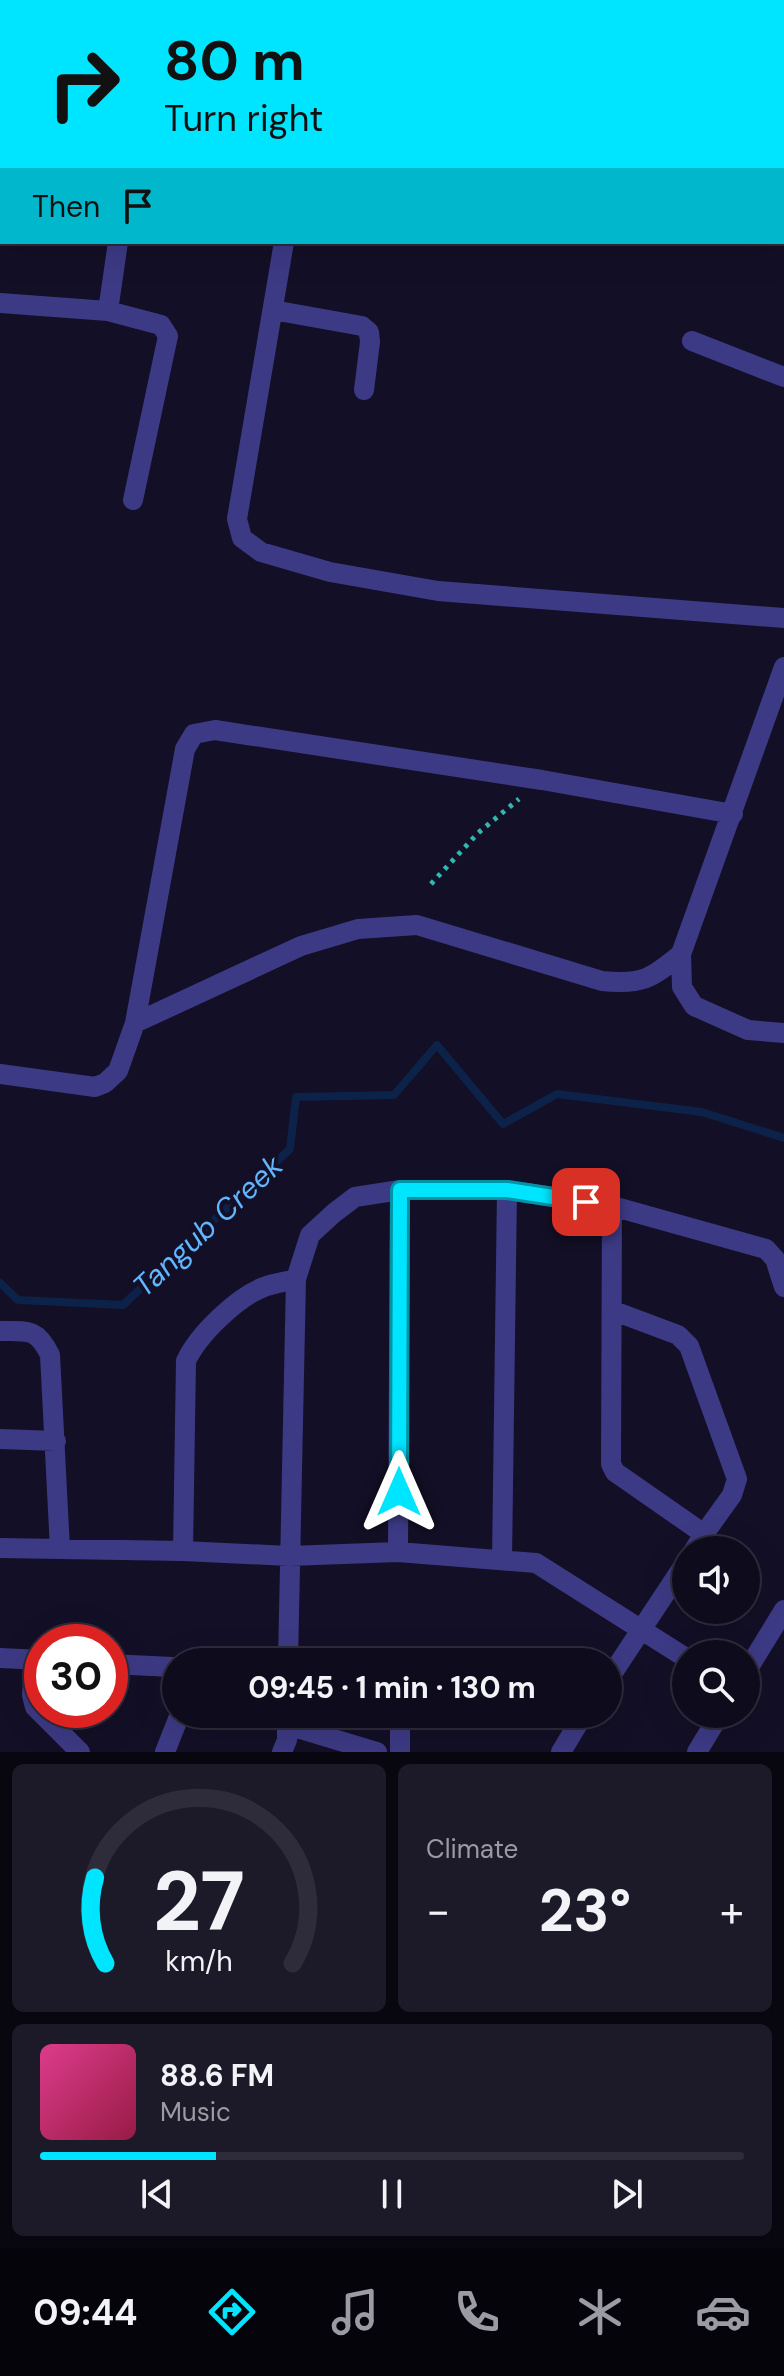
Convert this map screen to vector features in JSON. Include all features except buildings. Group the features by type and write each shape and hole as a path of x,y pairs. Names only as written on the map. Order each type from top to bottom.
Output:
{"street":[{"path":"108,311 118,244"},
{"path":"284,244 237,519 242,538 261,552 330,572 438,591 784,618"},
{"path":"0,303 108,311 161,325 168,336 133,500"},
{"path":"273,310 362,326 369,332 364,390"},
{"path":"692,341 784,377"},
{"path":"784,667 681,954 682,987 694,1006 748,1030 784,1033"},
{"path":"0,1074 95,1087 105,1083 118,1071 135,1023 185,749 194,734 215,730 542,780 733,814"},
{"path":"135,1023 301,946 358,929 417,925 602,981 627,984 646,981 681,954"},
{"path":"398,1552 400,1190"},
{"path":"288,1648 296,1279 310,1235 355,1197 400,1190 507,1190 612,1206 766,1249 775,1259 784,1287"},
{"path":"502,1560 507,1190"},
{"path":"612,1206 614,1311 611,1464 615,1472 692,1536"},
{"path":"183,1551 186,1361 201,1335 231,1309 262,1287 296,1279"},
{"path":"614,1311 678,1335 689,1346 737,1479 732,1495 703,1536"},
{"path":"0,1331 29,1331 42,1338 50,1355 60,1549"},
{"path":"0,1439 56,1441"},
{"path":"0,1548 289,1556 398,1552 536,1563 672,1649"},
{"path":"622,1660 672,1584"},
{"path":"760,1649 784,1610"},
{"path":"0,1658 24,1659"},
{"path":"128,1665 162,1667"},
{"path":"56,1728 80,1752"},
{"path":"165,1752 174,1728"},
{"path":"282,1752 287,1740 287,1728"},
{"path":"310,1728 377,1752"},
{"path":"400,1728 400,1752"},
{"path":"561,1752 573,1728"},
{"path":"697,1752 712,1728"}],"path":[{"path":"431,884 478,833 542,780"}],"waterway":[{"name":"Tangub Creek","path":"0,1283 18,1300 123,1305 290,1149 296,1097 394,1095 437,1045 503,1124 557,1094 702,1112 784,1138"}],"route":[{"path":"399,1492 400,1190 507,1190 586,1202"}]}
